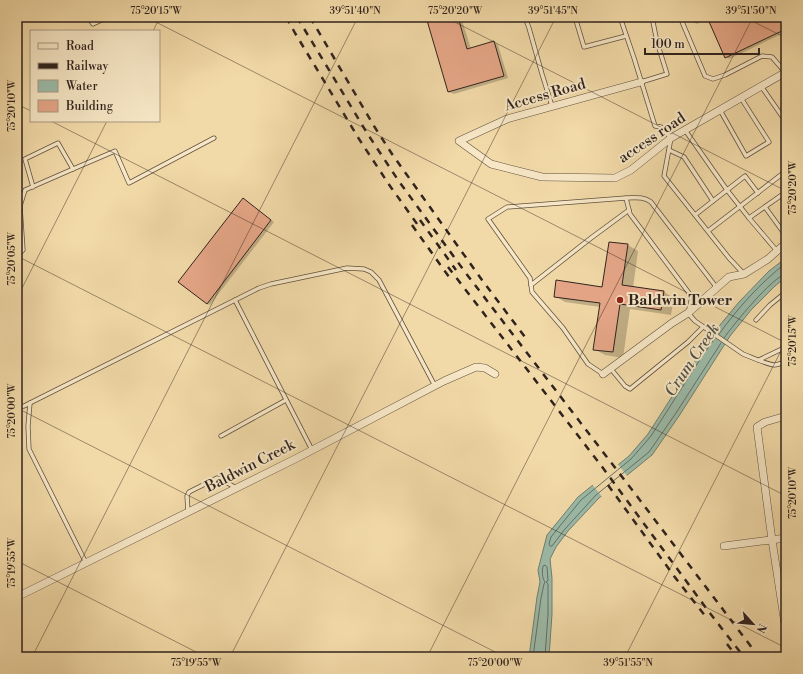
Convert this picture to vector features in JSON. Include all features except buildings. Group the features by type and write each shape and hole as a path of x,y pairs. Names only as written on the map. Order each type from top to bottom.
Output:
{"street":[{"name":"access road","path":"458,141 491,164 542,177 615,178 631,170 671,138 786,72"},
{"name":"Access Road","path":"458,141 507,119 641,82"},
{"path":"603,374 672,323 688,313 729,277 744,274 768,258 786,243"},
{"name":"Baldwin Creek","path":"17,597 312,450 435,386 476,367 485,368 495,374"},
{"path":"786,416 765,422 757,428 786,631"},
{"path":"724,546 786,538"}],"lane":[{"path":"88,17 93,24 108,17"},
{"path":"525,17 552,106"},
{"path":"575,17 584,47 626,36"},
{"path":"620,17 655,126 661,127 671,138"},
{"path":"641,82 667,74 657,42 652,17"},
{"path":"680,17 705,76 713,79 725,75 762,56 772,57 786,72"},
{"path":"761,86 786,122"},
{"path":"720,110 746,156 769,142 741,98"},
{"path":"685,130 727,190 777,251"},
{"path":"17,256 23,250 20,206 25,190 115,151 129,184 214,138"},
{"name":"Access Road","path":"671,138 664,176 729,258 744,274"},
{"path":"34,186 25,159 58,143 73,169"},
{"path":"669,150 684,157 713,201"},
{"path":"708,232 786,171"},
{"path":"695,215 745,176 758,193"},
{"path":"749,218 786,192"},
{"path":"626,198 630,214 692,297 688,313 695,321 743,354 773,365 778,365 786,361"},
{"path":"603,374 588,364 562,328 532,292 530,278 488,219 506,207 626,198 647,199 651,202 717,288"},
{"path":"764,206 786,236"},
{"path":"531,286 629,210"},
{"path":"17,407 24,406 259,288 271,284 347,268 364,269 371,272 379,280 435,386"},
{"path":"756,320 770,305 786,292"},
{"path":"235,300 312,450"},
{"path":"611,369 625,386 630,389 688,342 703,327"},
{"path":"759,360 786,347"},
{"path":"221,436 286,400"},
{"path":"30,403 28,426 29,449 86,563"},
{"path":"188,512 186,496 189,492 216,478 221,479 236,488"}],"water":[{"path":"786,258 786,277 751,310 730,336 679,416 652,455 599,498 568,531 556,547 550,559 552,578 552,614 549,657 529,657 540,582 538,570 547,535 578,497 629,456 648,434 700,353 720,325 739,302 769,271"}],"pier":[{"path":"617,463 628,477 603,498 591,483"}],"railway":[{"path":"286,17 359,139 420,228"},
{"path":"297,17 367,133 398,180 465,272 759,657"},
{"path":"310,17 392,154 482,280 525,337"},
{"path":"420,220 456,270"},
{"path":"412,225 449,277"},
{"path":"448,267 603,468 744,657"},
{"path":"608,485 674,576 706,617"},
{"path":"727,644 737,657"}],"place":[{"name":"Baldwin Tower","path":"620,300"}],"water label":[{"name":"Crum Creek","path":"692,360"}]}
